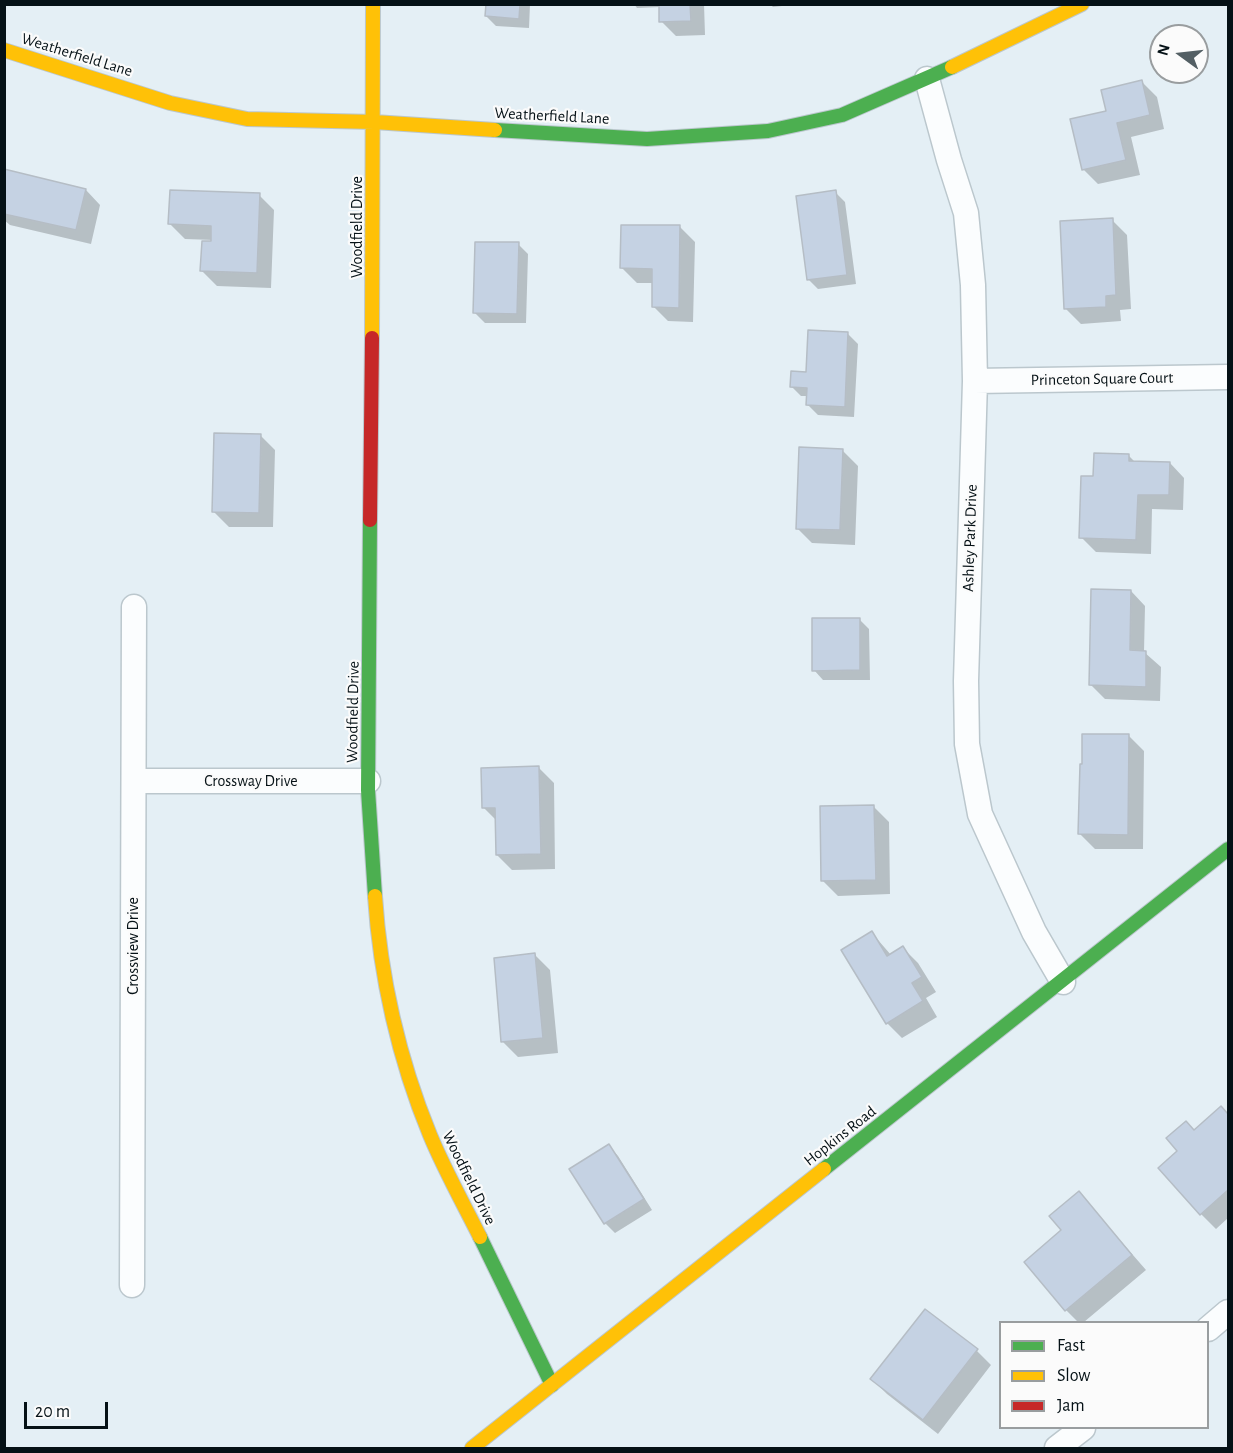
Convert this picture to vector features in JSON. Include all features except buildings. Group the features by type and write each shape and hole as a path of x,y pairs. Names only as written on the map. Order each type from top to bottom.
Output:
{"street":[{"name":"Woodfield Drive","path":"373,4 368,781 376,914 390,1004 406,1067 430,1135 552,1385"},
{"name":"Weatherfield Lane","path":"4,50 170,103 247,119 374,122 647,139 768,131 842,115 927,79 1082,4"},
{"name":"Ashley Park Drive","path":"927,79 966,213 973,285 975,381 966,681 967,744 980,814 1034,932 1063,982"},
{"name":"Princeton Square Court","path":"975,381 1228,377"},
{"name":"Crossview Drive","path":"132,1285 134,607"},
{"name":"Crossway Drive","path":"134,781 368,781"},
{"name":"Hopkins Road","path":"472,1449 1228,849"},
{"path":"1209,1328 1228,1312"},
{"path":"1057,1449 1082,1429"}],"traffic: fast":[{"path":"495,130 647,139 768,131 842,115 952,67"},
{"path":"370,520 368,790 375,896"},
{"path":"824,1169 1228,849"},
{"path":"480,1237 552,1385"}],"traffic: slow":[{"path":"372,338 373,4"},
{"path":"952,67 1082,4"},
{"path":"4,50 170,103 247,119 374,122 495,130"},
{"path":"375,896 381,957 400,1048 435,1148 480,1237"},
{"path":"472,1448 824,1169"}],"traffic: jam":[{"path":"370,520 372,338"}]}
